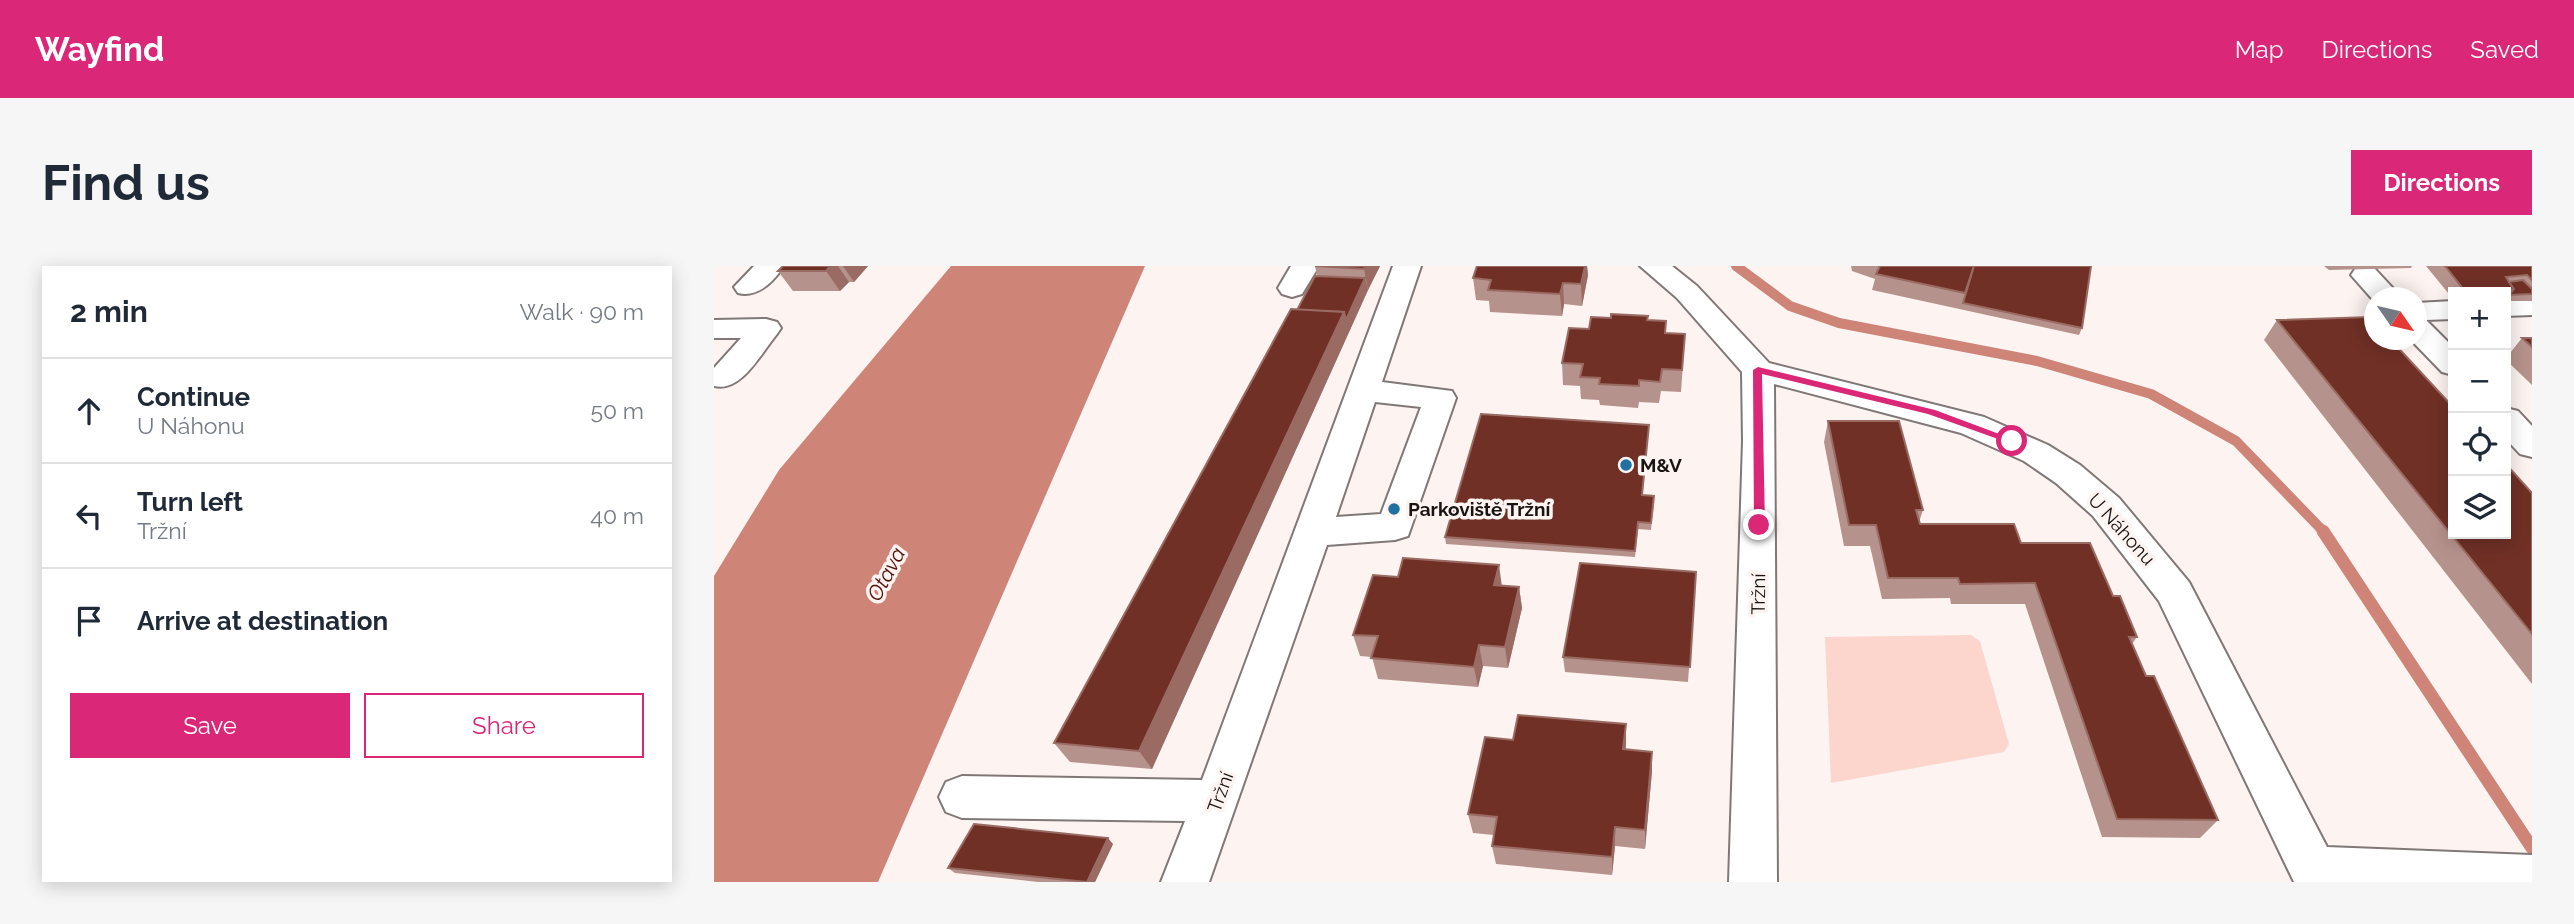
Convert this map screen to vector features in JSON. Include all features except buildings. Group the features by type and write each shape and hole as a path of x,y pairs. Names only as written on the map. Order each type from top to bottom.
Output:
{"street":[{"path":"748,287 769,266"},
{"name":"Tržní","path":"1185,882 1217,801 1407,266"},
{"path":"1654,266 1687,292 1758,370"},
{"path":"2365,275 2377,287"},
{"path":"2511,307 2532,306"},
{"path":"2427,311 2448,310"},
{"path":"714,329 766,328 723,378"},
{"path":"2427,338 2448,360"},
{"name":"Tržní","path":"1753,882 1760,441 1758,370"},
{"name":"U Náhonu","path":"1758,370 1972,425 2036,453 2068,474 2106,507 2175,593 2316,876"},
{"path":"1313,532 1395,527 1440,398 1363,391"},
{"path":"2511,424 2532,446"},
{"path":"962,797 1217,801"},
{"path":"2316,876 2532,878"}],"shaded area":[{"path":"1971,635 1980,641 2009,744 2004,752 1831,783 1825,637"}],"water":[{"name":"Otava","path":"951,266 1145,266 878,882 714,882 714,576 779,470"}],"waterway":[{"path":"1736,266 1790,306 1839,323 2037,361 2151,394 2236,441 2324,532"},
{"path":"2323,531 2532,848"}],"place":[{"name":"M&V","path":"1626,465"},
{"name":"Parkoviště Tržní","path":"1394,509"}],"route":[{"path":"1759,525 1758,370 1931,412 2012,441"}]}
